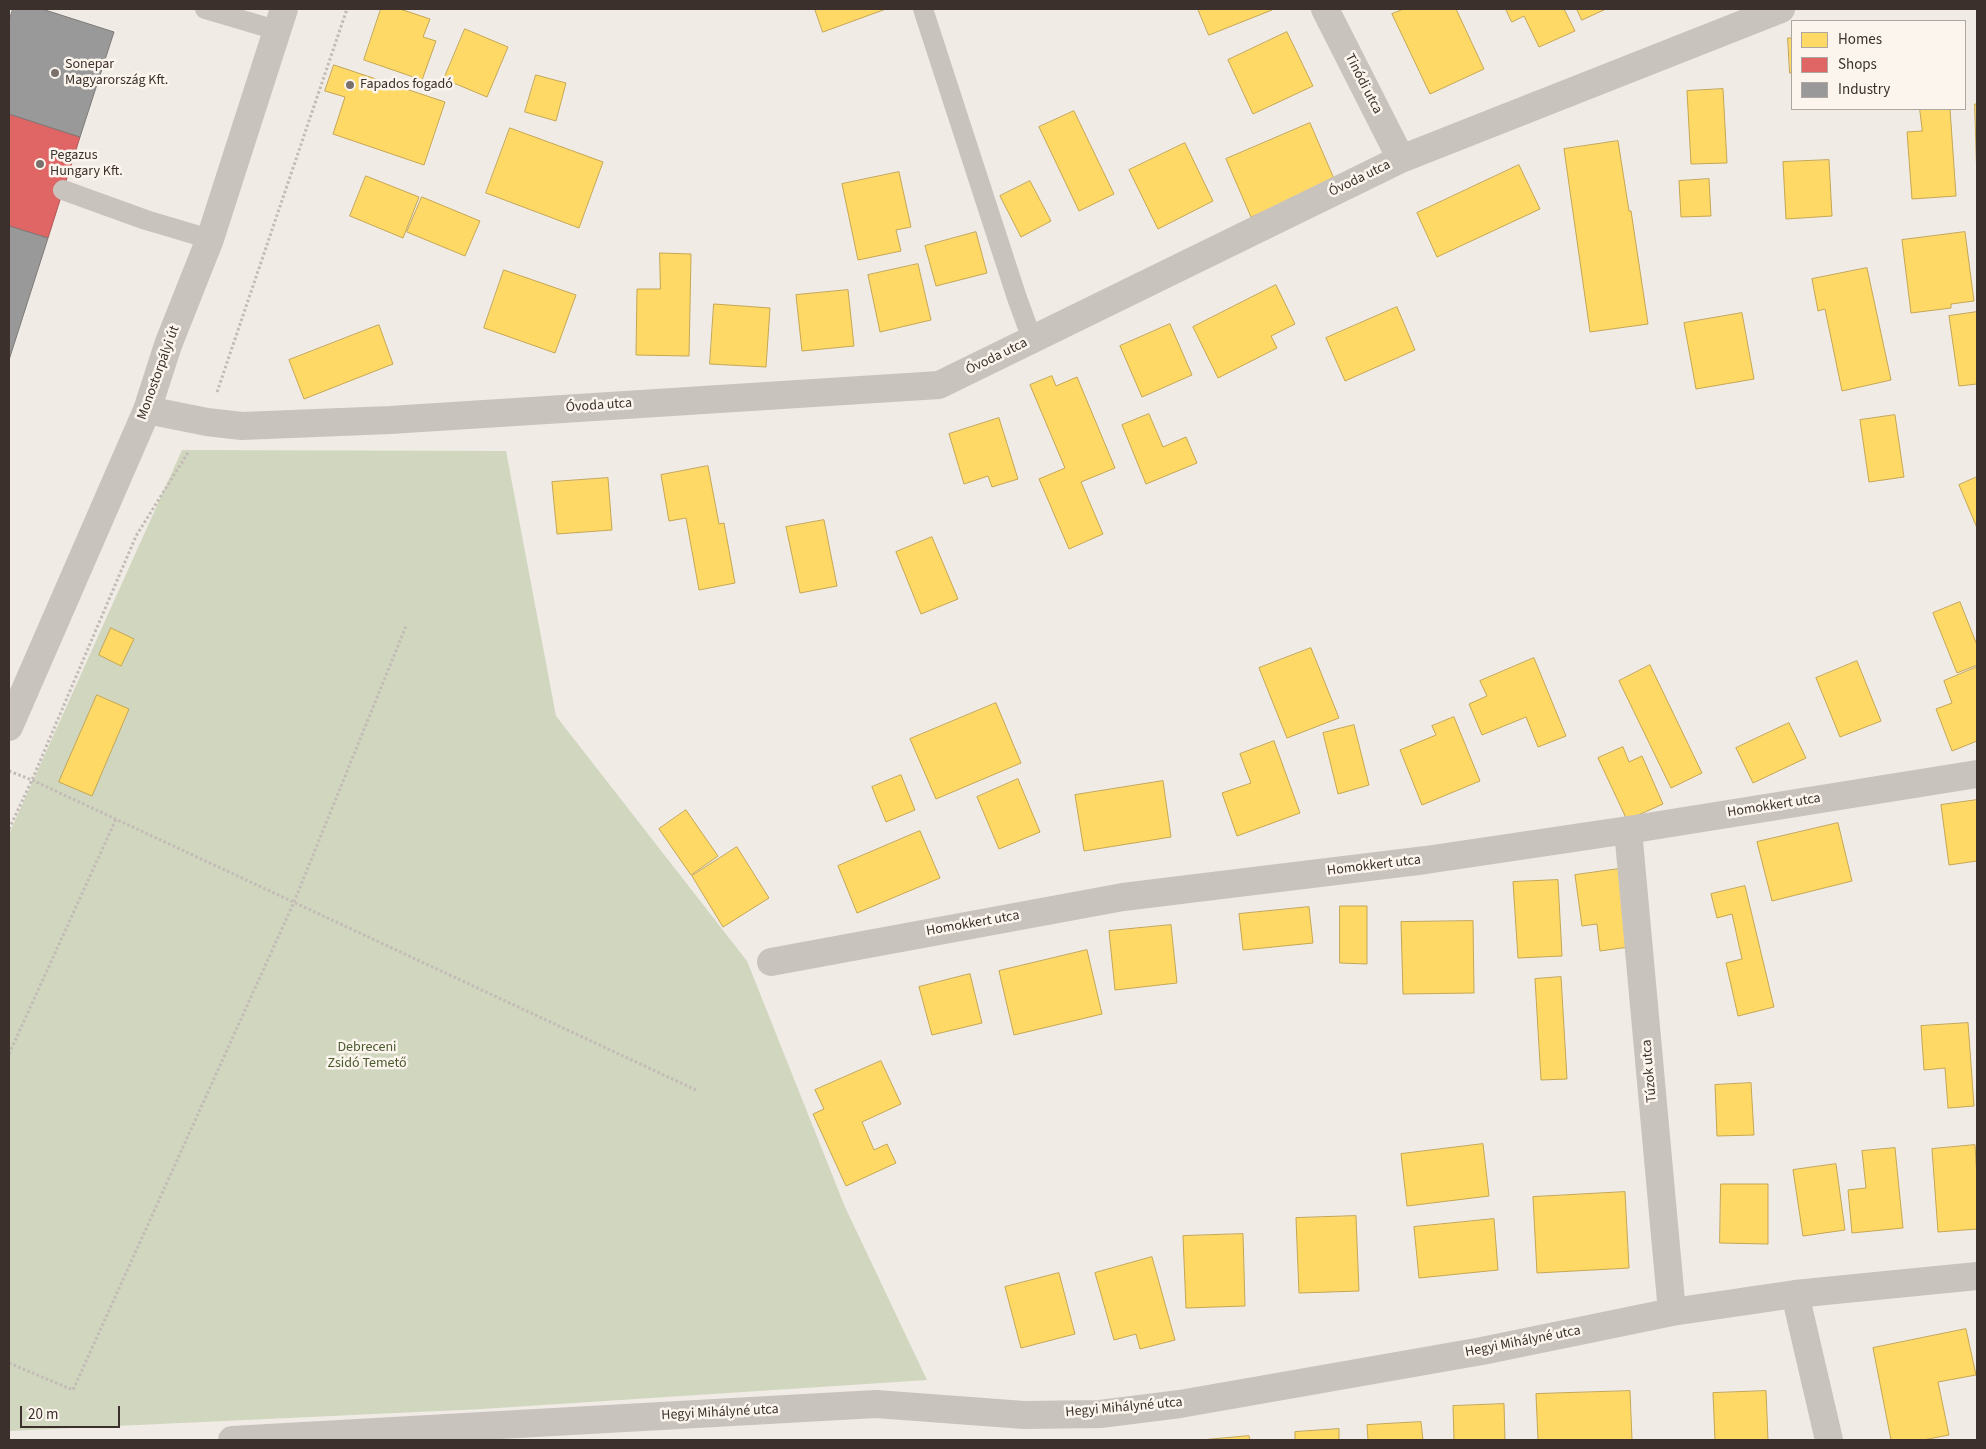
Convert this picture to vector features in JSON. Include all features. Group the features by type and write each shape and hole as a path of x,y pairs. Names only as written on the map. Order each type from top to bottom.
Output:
{"street":[{"name":"Tinódi utca","path":"1325,9 1401,159"},
{"name":"Óvoda utca","path":"147,410 207,422 242,426 390,420 939,385 1401,159 1781,9"},
{"name":"Monostorpályi út","path":"9,727 147,410 168,345 210,239 280,19"},
{"name":"Homokkert utca","path":"771,962 1124,896 1426,860 1628,830 1977,774"},
{"name":"Túzok utca","path":"1628,830 1672,1312"},
{"name":"Hegyi Mihályné utca","path":"232,1440 876,1404 1024,1415 1100,1414 1180,1404 1453,1356 1672,1312 1794,1294 1977,1276"},
{"path":"1794,1294 1829,1440"}],"lane":[{"path":"205,9 280,19"},
{"path":"923,9 1032,339"},
{"path":"63,190 146,220 210,239"}],"path":[{"path":"9,1363 73,1390 294,902 406,626"},
{"path":"9,771 116,819 696,1090"},
{"path":"9,1054 116,819"}],"green space":[{"name":"Debreceni Zsidó Temető","path":"182,450 506,451 556,716 747,961 845,1207 927,1380 482,1409 9,1431 9,834"}],"building: Homes":[{"path":"381,9 400,9 430,19 423,37 436,41 422,80 364,60"},
{"path":"815,9 886,9 823,32"},
{"path":"1198,9 1271,9 1272,10 1209,35"},
{"path":"1404,9 1456,9 1484,69 1430,94 1392,14"},
{"path":"1506,9 1564,9 1575,31 1539,47 1524,16 1512,22"},
{"path":"1577,9 1606,9 1582,20"},
{"path":"465,29 508,47 487,97 444,79"},
{"path":"1287,32 1313,86 1253,114 1228,60"},
{"path":"1788,38 1791,38 1790,73"},
{"path":"334,65 445,102 424,165 333,134 345,97 325,91"},
{"path":"536,75 566,83 556,121 525,112"},
{"path":"1723,89 1727,163 1691,164 1687,91"},
{"path":"1975,104 1977,104 1977,181"},
{"path":"1920,110 1950,110 1956,196 1912,199 1907,132 1922,131"},
{"path":"1074,111 1114,194 1079,211 1039,127"},
{"path":"1310,123 1335,181 1251,217 1226,159"},
{"path":"510,128 603,162 579,228 486,193"},
{"path":"1618,141 1629,211 1631,211 1648,324 1590,332 1564,149"},
{"path":"1185,143 1213,201 1158,229 1129,170"},
{"path":"1829,160 1832,216 1786,219 1783,162"},
{"path":"1519,165 1540,209 1437,257 1417,213"},
{"path":"899,172 911,227 896,230 901,251 858,260 842,184"},
{"path":"366,176 419,197 403,238 350,216"},
{"path":"1709,179 1711,216 1681,217 1679,181"},
{"path":"1030,181 1051,221 1021,237 1000,196"},
{"path":"422,197 480,221 465,256 407,232"},
{"path":"976,232 987,273 936,286 925,246"},
{"path":"1965,232 1974,301 1951,304 1951,308 1911,313 1902,240"},
{"path":"660,253 691,254 689,356 636,355 637,289 660,289"},
{"path":"918,264 931,320 880,332 868,275"},
{"path":"1867,268 1891,380 1842,391 1825,309 1818,311 1812,279"},
{"path":"504,270 576,295 555,353 484,328"},
{"path":"1276,285 1295,324 1271,336 1277,348 1218,378 1193,327"},
{"path":"848,290 854,346 802,351 796,295"},
{"path":"714,304 770,308 766,367 710,364"},
{"path":"1397,307 1415,350 1345,381 1326,338"},
{"path":"1977,312 1977,384 1959,386 1949,316"},
{"path":"1742,313 1754,379 1696,389 1684,323"},
{"path":"1170,324 1192,375 1142,397 1120,346"},
{"path":"379,325 393,364 304,399 289,360"},
{"path":"1052,376 1056,386 1077,377 1115,468 1081,482 1103,534 1069,549 1039,479 1065,468 1030,385"},
{"path":"1149,414 1163,447 1186,437 1197,463 1146,484 1122,425"},
{"path":"1895,415 1904,477 1869,482 1860,420"},
{"path":"999,418 1018,479 992,487 988,476 964,484 949,434"},
{"path":"708,466 719,524 724,523 735,583 699,590 686,518 669,521 661,475"},
{"path":"1977,477 1977,528 1959,485"},
{"path":"608,478 612,530 557,534 552,482"},
{"path":"824,520 837,586 800,593 786,527"},
{"path":"932,537 958,599 921,614 896,552"},
{"path":"1960,602 1977,645 1977,665 1957,673 1933,613"},
{"path":"111,628 134,639 121,666 99,655"},
{"path":"1311,648 1339,718 1287,738 1259,668"},
{"path":"1534,658 1566,736 1538,747 1526,717 1482,735 1469,704 1487,696 1480,681"},
{"path":"1857,661 1881,721 1840,737 1816,678"},
{"path":"1650,665 1702,773 1671,788 1619,681"},
{"path":"1977,667 1977,741 1952,751 1936,709 1952,703 1944,681"},
{"path":"97,695 129,709 92,796 59,782"},
{"path":"996,703 1021,763 936,799 910,739"},
{"path":"1454,717 1480,781 1422,805 1400,750 1436,735 1432,726"},
{"path":"1789,723 1806,758 1753,783 1736,748"},
{"path":"1354,725 1369,785 1338,794 1323,733"},
{"path":"1274,741 1300,813 1237,836 1222,793 1251,783 1240,754"},
{"path":"1623,747 1629,762 1642,756 1663,804 1627,820 1598,758"},
{"path":"901,775 915,810 886,822 872,787"},
{"path":"1018,779 1040,832 999,849 977,797"},
{"path":"1163,781 1171,837 1084,851 1075,795"},
{"path":"1977,800 1977,861 1949,865 1941,805"},
{"path":"686,810 718,856 691,875 659,829"},
{"path":"1838,823 1852,881 1772,901 1757,842"},
{"path":"920,831 940,878 857,913 838,866"},
{"path":"737,847 769,898 723,927 692,876"},
{"path":"1619,869 1629,947 1600,951 1597,924 1582,926 1575,875"},
{"path":"1558,880 1562,956 1518,958 1513,882"},
{"path":"1745,886 1774,1007 1738,1016 1726,963 1742,959 1732,914 1717,918 1711,894"},
{"path":"1340,906 1367,906 1367,964 1340,963"},
{"path":"1309,907 1313,943 1243,950 1239,914"},
{"path":"1473,921 1474,993 1403,994 1401,922"},
{"path":"1171,925 1177,983 1115,990 1109,931"},
{"path":"1087,950 1102,1014 1014,1035 999,971"},
{"path":"970,974 982,1023 932,1035 919,987"},
{"path":"1561,977 1567,1079 1541,1080 1535,979"},
{"path":"1968,1023 1974,1106 1948,1108 1945,1068 1924,1070 1921,1026"},
{"path":"881,1061 901,1104 862,1122 874,1150 887,1144 896,1163 846,1186 813,1114 824,1109 815,1090"},
{"path":"1751,1083 1754,1135 1717,1136 1715,1085"},
{"path":"1483,1144 1489,1196 1407,1206 1401,1154"},
{"path":"1975,1145 1977,1229 1938,1232 1932,1149"},
{"path":"1895,1148 1903,1228 1852,1233 1848,1190 1866,1188 1862,1151"},
{"path":"1836,1164 1845,1230 1803,1236 1793,1170"},
{"path":"1721,1184 1768,1184 1768,1244 1720,1243"},
{"path":"1625,1192 1629,1268 1537,1273 1533,1197"},
{"path":"1356,1216 1359,1291 1299,1293 1296,1218"},
{"path":"1494,1219 1498,1270 1419,1278 1414,1227"},
{"path":"1243,1234 1245,1306 1186,1308 1183,1236"},
{"path":"1152,1257 1175,1340 1140,1349 1136,1334 1114,1340 1095,1273"},
{"path":"1059,1273 1075,1334 1021,1348 1005,1287"},
{"path":"1966,1329 1976,1375 1938,1382 1949,1435 1923,1440 1891,1440 1873,1348"},
{"path":"1630,1391 1632,1440 1538,1440 1536,1394"},
{"path":"1766,1391 1768,1440 1715,1440 1713,1393"},
{"path":"1504,1404 1505,1440 1454,1440 1453,1406"},
{"path":"1421,1422 1423,1440 1368,1440 1367,1425"},
{"path":"1339,1429 1339,1440 1295,1440 1295,1432"},
{"path":"1249,1436 1250,1440 1201,1440"}],"building: Shops":[{"name":"Pegazus Hungary Kft.","path":"9,114 80,137 48,238 9,226"}],"building: Industry":[{"name":"Sonepar Magyarország Kft.","path":"13,9 42,9 114,32 80,137 9,114 9,21"},
{"path":"9,226 48,238 9,360"}],"place":[{"name":"Sonepar Magyarország Kft.","path":"55,73"},
{"name":"Fapados fogadó","path":"350,85"},
{"name":"Pegazus Hungary Kft.","path":"40,164"}]}
